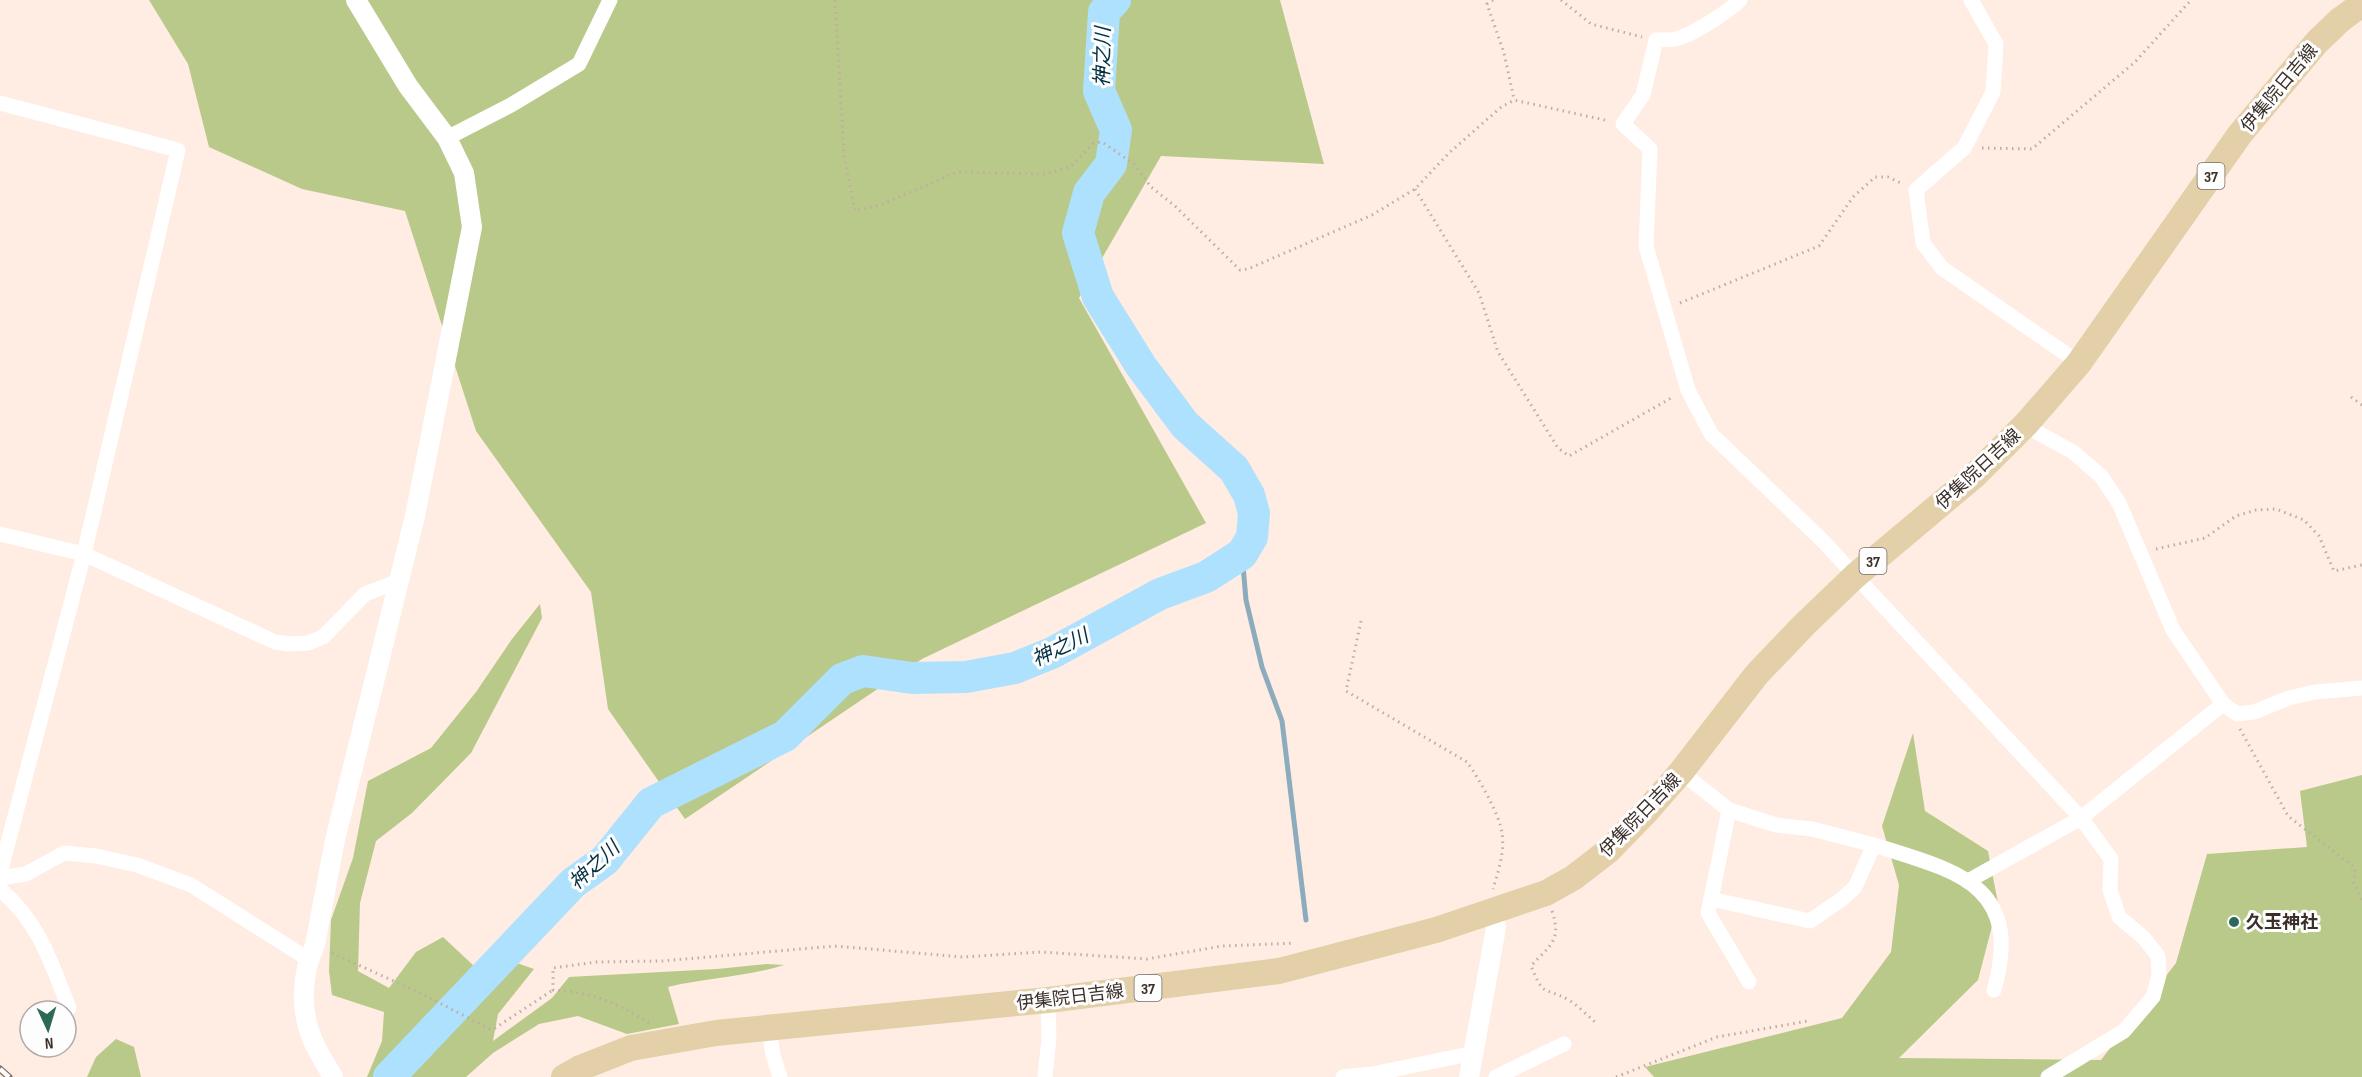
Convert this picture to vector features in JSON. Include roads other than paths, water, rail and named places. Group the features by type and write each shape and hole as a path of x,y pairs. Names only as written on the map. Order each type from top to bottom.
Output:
{"main road":[{"name":"伊集院日吉線","path":"564,1077 580,1068 631,1048 668,1040 1048,1000 1279,971 1394,942 1493,911 1546,893 1573,878 1608,851 1681,772 1757,674 1855,576 1974,476 2027,423 2079,363 2241,134 2317,42 2340,20 2362,4"}],"street":[{"path":"333,1077 310,1036 303,1003 335,840 415,516 472,227 464,173 447,138 408,86 356,0"},
{"path":"447,138 511,105 579,64 610,0"},
{"path":"1740,0 1730,10 1686,35 1676,39 1656,40 1643,95 1623,124 1650,149 1646,246 1664,310 1688,388 1711,435 1821,539 1908,630 2081,818 2110,859 2110,890 2119,917 2144,938 2158,956 2159,975 2153,997 2124,1030 2048,1077"},
{"path":"1971,0 1995,44 1993,92 1964,148 1916,190 1923,243 1942,268 2079,363"},
{"path":"0,103 178,150 84,555 0,873"},
{"path":"2027,423 2035,431 2073,452 2101,476 2120,503 2173,630 2223,704 2237,714 2254,712 2289,698 2315,692 2362,688"},
{"path":"0,534 84,555 275,642 289,644 308,643 323,637 364,594 399,581"},
{"path":"1968,880 2081,818 2223,704"},
{"path":"1681,772 1729,810 1776,825 1812,829 1874,844 1954,872 1977,886 1994,908 2001,940 2001,966 1994,990"},
{"path":"1729,810 1708,913 1749,982"},
{"path":"1711,899 1810,921 1855,887 1874,844"},
{"path":"0,878 26,874 64,853 96,856 137,866 191,885 312,952"},
{"path":"0,889 20,906 43,942 65,999"},
{"path":"1469,1077 1496,928 1493,911"},
{"path":"1045,1077 1049,1038 1048,1000"},
{"path":"769,1029 773,1055 780,1077"},
{"path":"1496,1077 1564,1044"},
{"path":"1343,1077 1372,1074 1474,1053"}],"waterway":[{"name":"神之川","path":"389,1077 573,883 605,860 651,803 785,736 842,679 863,671 912,678 966,677 1015,668 1052,653 1160,594 1206,577 1242,554 1252,537 1254,513 1249,495 1234,469 1185,425 1141,366 1098,297 1078,233 1089,193 1111,164 1116,130 1099,91 1104,12 1115,0"},
{"path":"1242,554 1246,600 1262,667 1282,721 1306,920"}],"railway":[{"path":"0,1069 9,1077"}],"place":[{"name":"久玉神社","path":"2234,922"}]}
